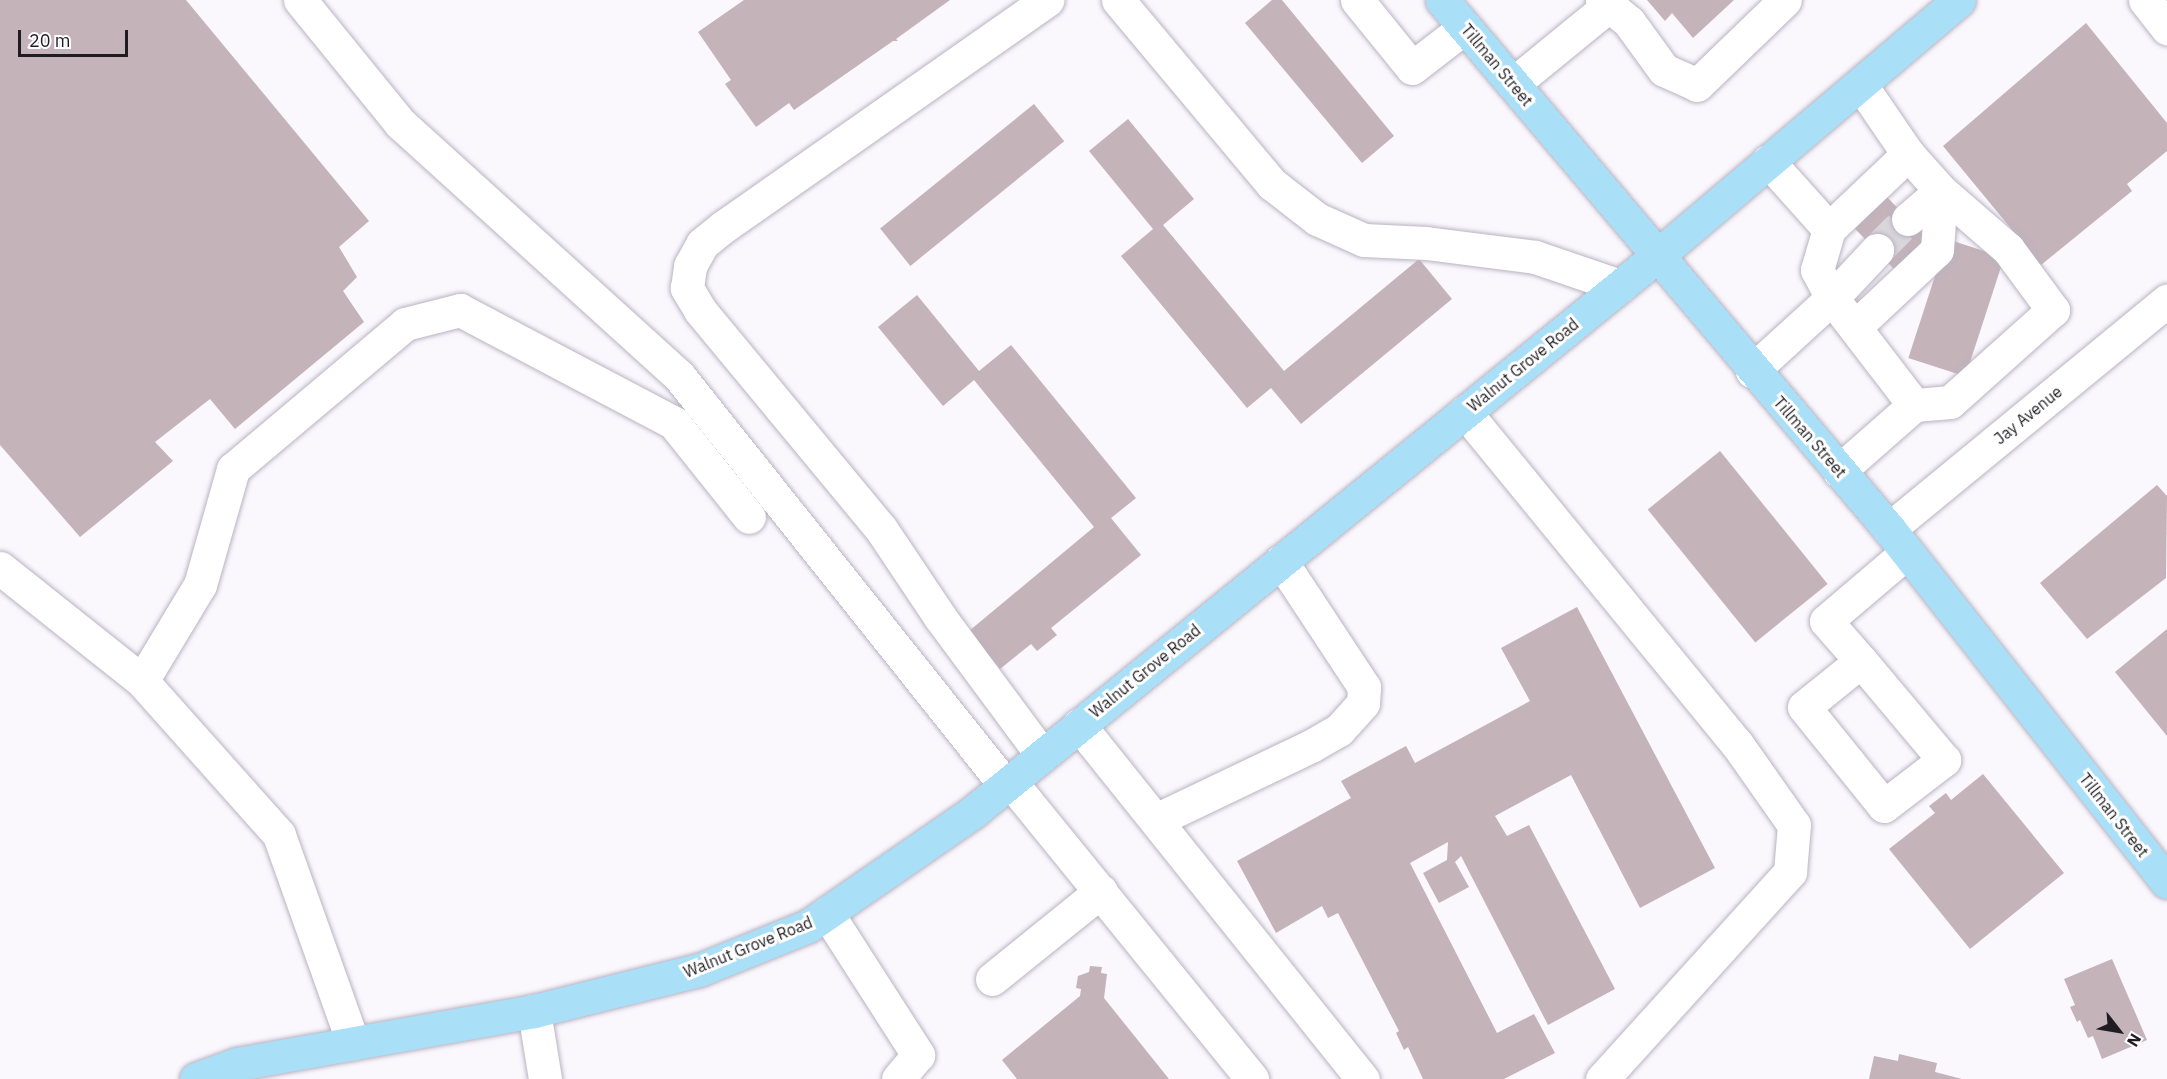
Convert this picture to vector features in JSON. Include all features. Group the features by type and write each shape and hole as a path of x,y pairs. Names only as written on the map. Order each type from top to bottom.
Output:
{"main road":[{"name":"Tillman Street","path":"1442,0 1752,371 1898,540 2167,882"},
{"name":"Walnut Grove Road","path":"196,1079 237,1064 534,1011 699,970 808,926 1007,783 1042,755 1656,257 1959,0"}],"street":[{"path":"300,0 400,123 679,376 1007,783 1101,891 1252,1079"},
{"path":"1042,755 940,618 881,529 700,310 687,288 690,266 702,244 1047,0"},
{"path":"1118,0 1272,184 1317,219 1364,240 1426,243 1535,257 1620,286"},
{"path":"1357,0 1412,68 1465,27"},
{"path":"1513,84 1604,4 1629,22 1664,70 1697,85 1785,0"},
{"path":"2145,0 2167,28"},
{"path":"1839,471 1914,405 1950,402 2053,310 2007,249 1941,191 1908,154 1861,85"},
{"path":"1908,154 1829,229 1816,270 1832,298 1914,405"},
{"path":"1768,160 1829,229"},
{"path":"1908,219 1941,191"},
{"path":"1855,327 1937,250 1941,191"},
{"path":"1752,371 1832,298 1877,250"},
{"name":"Jay Avenue","path":"1861,661 1826,621 1898,540 2167,301"},
{"path":"142,681 200,585 233,469 405,324 460,310 674,423 749,517"},
{"path":"1465,412 1737,744 1794,825 1790,873 1602,1079"},
{"path":"1156,820 1340,730 1363,703 1364,687 1281,561"},
{"path":"0,568 142,681 279,835 353,1043"},
{"path":"1079,725 1363,1079"},
{"path":"992,979 1101,891"},
{"path":"827,913 918,1055 898,1079"},
{"path":"534,1011 545,1079"}],"building":[{"path":"0,0 186,0 369,221 339,247 357,277 343,291 364,322 235,429 210,399 155,442 173,461 80,537 0,445"},
{"path":"744,0 950,0 896,39 898,41 893,41 794,110 789,103 756,127 725,84 731,80 698,32"},
{"path":"1272,0 1282,0 1394,136 1362,163 1245,23"},
{"path":"1647,0 1734,0 1693,38 1672,13 1665,21"},
{"path":"2086,23 2167,123 2167,151 2127,184 2132,191 2041,265 1943,146"},
{"path":"1034,104 1064,141 910,266 880,229"},
{"path":"1128,119 1194,199 1163,225 1284,371 1419,259 1452,299 1301,424 1271,388 1247,408 1121,256 1153,229 1089,151"},
{"path":"1885,195 1934,246 1902,277 1853,226"},
{"path":"1947,239 2004,258 1965,376 1908,358"},
{"path":"917,295 979,371 1011,345 1136,498 1111,518 1141,555 1051,628 1057,635 1037,651 1031,644 1000,669 969,631 1094,527 974,380 943,406 878,327"},
{"path":"1720,451 1828,584 1755,642 1648,510"},
{"path":"2157,485 2167,496 2166,578 2087,639 2040,583"},
{"path":"1577,607 1715,868 1640,908 1571,775 1495,816 1507,836 1529,825 1615,989 1548,1025 1461,856 1455,862 1469,887 1439,903 1423,873 1447,860 1448,842 1410,863 1497,1033 1534,1014 1555,1053 1504,1079 1423,1079 1408,1047 1404,1050 1396,1033 1399,1031 1338,913 1328,918 1322,906 1276,933 1237,861 1351,798 1341,781 1406,746 1415,763 1530,701 1501,648"},
{"path":"2167,629 2167,736 2115,672"},
{"path":"1983,774 2064,873 1970,949 1889,849 1935,813 1929,806 1946,793 1951,800"},
{"path":"2112,959 2147,1040 2102,1059 2093,1036 2088,1038 2080,1020 2077,1022 2070,1007 2075,1005 2064,979"},
{"path":"1090,966 1102,967 1101,973 1107,974 1104,998 1169,1079 1017,1079 1002,1060 1080,996 1081,989 1076,988 1078,976 1089,972"},
{"path":"1899,1054 1937,1063 1935,1072 1962,1079 1869,1079 1874,1056 1898,1061"}],"tunnel":[{"path":"1877,250 1908,219"}]}
